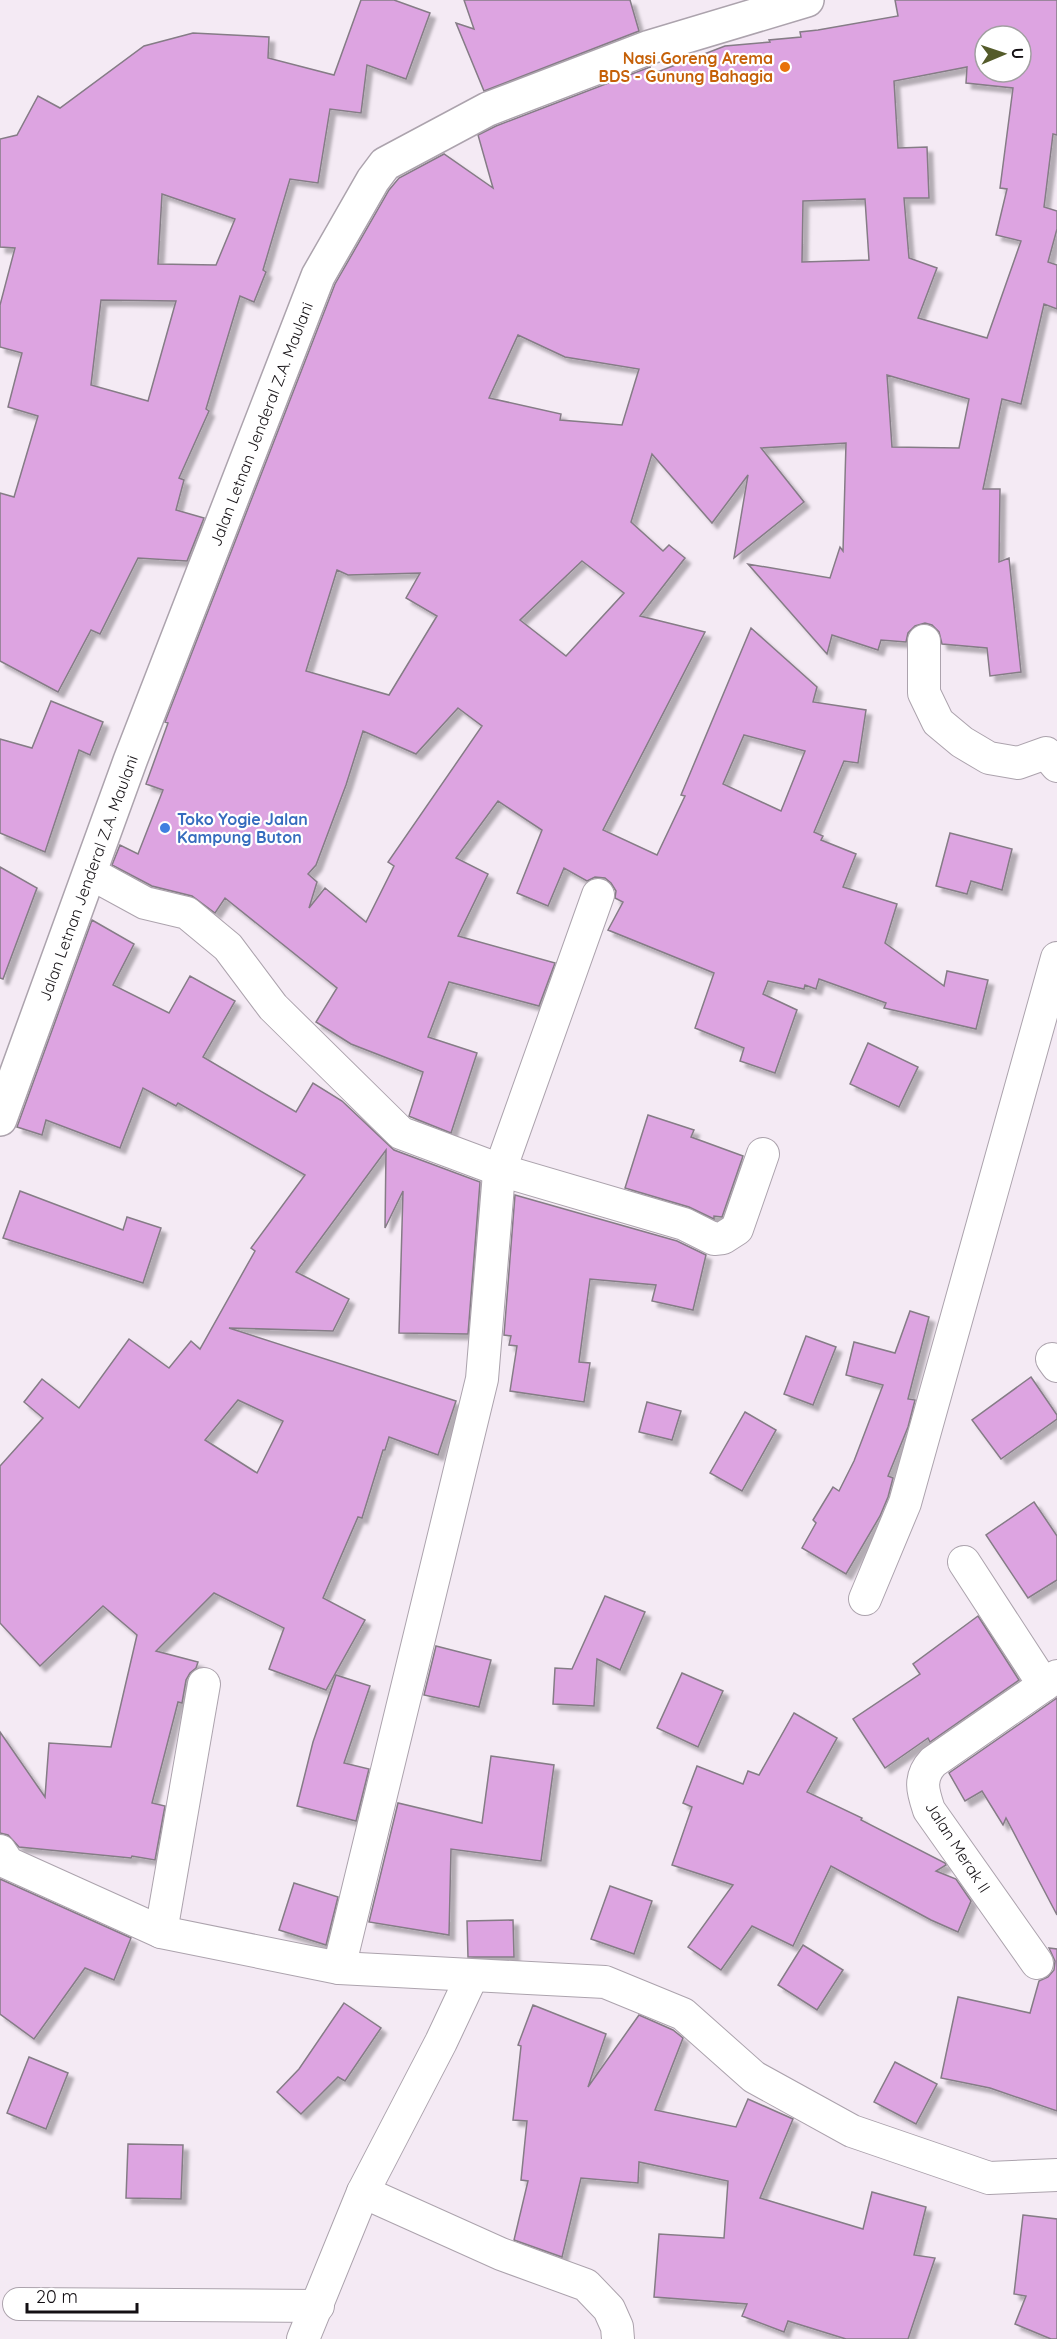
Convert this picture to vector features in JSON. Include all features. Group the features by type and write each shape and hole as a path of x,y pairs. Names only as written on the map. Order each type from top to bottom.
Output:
{"street":[{"name":"Jalan Letnan Jenderal Z.A. Maulani","path":"0,1119 135,750 318,276 373,180 385,164 488,109 650,47 807,0"},
{"path":"924,640 924,693 938,722 962,742 989,758 1018,764 1053,752"},
{"path":"90,873 145,903 187,913 228,947 273,1007 401,1133 500,1170 684,1224 714,1239 723,1238 737,1229 763,1155"},
{"path":"339,1968 482,1379 500,1170 598,895"},
{"path":"865,1599 906,1503 1057,958"},
{"path":"964,1562 1051,1681"},
{"name":"Jalan Merak II","path":"1037,1963 930,1810 923,1792 922,1779 924,1771 933,1762 1051,1681"},
{"path":"160,1932 204,1684"},
{"path":"0,1851 8,1863 160,1932 339,1968 605,1982 683,2014 754,2077 852,2131 989,2178 1057,2175"},
{"path":"303,2339 363,2192 441,2042 472,1976"},
{"path":"363,2192 501,2254 586,2285 609,2309 617,2327 618,2339"},
{"path":"19,2304 318,2306"}],"building":[{"path":"361,0 394,0 430,13 406,79 367,65 361,113 330,109 318,183 290,179 263,270 266,272 254,302 240,296 206,409 209,411 179,478 184,480 176,510 204,518 187,561 138,558 100,634 91,630 58,692 0,661 0,493 14,497 38,416 8,407 22,353 0,347 0,305 15,248 0,247 0,139 17,135 38,96 60,108 144,46 193,33 269,37 268,58 334,75","holes":["162,194 235,219 216,265 158,264","101,300 176,301 148,401 91,385"]},
{"path":"464,0 630,0 639,31 484,91 456,23 474,29"},
{"path":"895,0 1057,0 1057,135 1053,134 1044,207 1057,211 1057,229 1048,262 1057,265 1057,309 1044,304 1021,404 1002,399 983,489 1000,489 999,562 1009,558 1021,672 990,676 987,648 942,644 939,632 932,625 925,623 915,626 908,633 906,642 881,640 878,650 832,635 827,654 748,564 830,578 840,547 843,551 846,443 761,448 804,502 734,558 748,475 712,523 652,454 631,522 663,551 669,545 685,558 640,616 705,632 603,830 657,855 685,796 681,795 751,628 817,687 813,702 866,710 858,763 844,761 814,832 823,836 821,840 856,854 843,887 897,904 885,943 944,986 947,971 988,980 976,1029 884,1008 886,1003 819,979 816,989 805,985 804,989 768,981 763,994 797,1010 775,1073 740,1061 744,1048 695,1028 714,973 608,930 623,902 615,898 616,891 605,878 595,877 587,881 564,868 548,906 517,893 542,830 498,801 456,858 488,874 458,936 555,963 539,1006 449,982 428,1037 477,1053 451,1133 409,1116 423,1072 351,1044 316,1022 337,988 225,898 215,913 192,896 152,886 112,865 120,845 138,854 163,790 146,784 168,723 165,722 335,284 389,190 399,178 444,154 493,188 478,135 496,126 650,67 652,74 725,46 801,37 800,32 898,16","holes":["973,24 1033,24 1033,84 975,84 1013,88 1000,188 1007,189 996,235 1021,241 987,338 918,318 937,268 909,258 904,198 929,198 927,147 898,148 894,81 967,67 966,83 973,84","865,199 869,260 802,262 803,201","518,335 565,357 639,369 622,425 560,420 561,414 489,398","887,375 969,399 959,448 892,447","582,561 624,593 566,656 520,620","337,570 348,575 420,573 406,598 437,616 389,695 306,671","458,708 482,726 388,862 394,866 366,922 325,888 309,908 317,882 308,874 316,865 346,785 363,731 416,754","744,735 805,751 781,811 723,784"]},
{"path":"51,701 103,722 90,755 79,750 45,852 0,833 0,739 32,748"},
{"path":"950,833 1012,849 1002,890 971,881 967,894 936,886"},
{"path":"0,867 37,888 3,979 0,978"},
{"path":"92,920 134,944 113,985 169,1013 190,976 235,1001 203,1057 296,1112 313,1083 342,1101 394,1150 480,1182 468,1334 399,1333 403,1191 385,1228 386,1150 296,1272 349,1299 333,1331 229,1328 456,1401 438,1455 389,1437 385,1450 383,1450 362,1518 358,1517 323,1598 365,1620 326,1690 269,1669 284,1628 214,1593 156,1651 198,1662 186,1680 182,1703 178,1702 152,1803 165,1806 155,1860 19,1847 8,1835 0,1833 0,1732 45,1797 49,1743 111,1747 137,1635 103,1606 40,1666 0,1623 0,1466 43,1418 24,1402 42,1379 79,1408 129,1339 169,1368 191,1341 200,1349 255,1251 251,1248 305,1175 178,1103 176,1106 143,1088 120,1148 46,1120 42,1135 17,1127","holes":["238,1400 283,1421 257,1473 205,1440"]},
{"path":"868,1043 918,1067 899,1107 850,1084"},
{"path":"648,1115 694,1130 691,1137 743,1156 722,1217 714,1216 714,1219 689,1207 625,1188"},
{"path":"20,1191 123,1230 127,1217 161,1228 143,1283 3,1238"},
{"path":"515,1195 677,1241 706,1255 693,1310 652,1301 656,1285 590,1279 579,1362 590,1363 584,1402 510,1391 517,1346 509,1345 511,1336 504,1335"},
{"path":"910,1311 929,1317 908,1399 915,1400 908,1427 888,1476 893,1478 888,1497 880,1516 846,1574 802,1548 816,1523 813,1520 833,1487 839,1491 854,1461 883,1385 846,1375 854,1342 895,1353"},
{"path":"806,1336 836,1347 813,1405 784,1394"},
{"path":"1031,1377 1057,1415 1057,1419 1001,1459 972,1420"},
{"path":"647,1402 681,1411 672,1440 639,1432"},
{"path":"745,1412 776,1430 742,1491 710,1473"},
{"path":"1034,1502 1057,1536 1057,1580 1028,1598 986,1535"},
{"path":"605,1596 645,1612 620,1670 597,1659 594,1706 553,1704 555,1668 572,1669"},
{"path":"978,1616 1019,1680 930,1742 928,1738 885,1768 853,1719 920,1674 913,1664"},
{"path":"436,1646 491,1660 479,1707 424,1695"},
{"path":"682,1673 723,1691 698,1747 657,1728"},
{"path":"336,1675 370,1686 344,1763 369,1769 356,1821 297,1806 313,1742"},
{"path":"1057,1698 1057,1915 1006,1818 1003,1825 982,1791 965,1801 949,1773"},
{"path":"794,1713 837,1738 807,1792 862,1818 861,1820 945,1863 946,1865 936,1871 956,1879 971,1901 958,1932 931,1920 831,1866 793,1946 752,1926 721,1970 688,1947 733,1885 672,1865 692,1807 683,1803 697,1766 743,1784 748,1771 759,1775"},
{"path":"491,1756 554,1765 541,1861 451,1849 449,1935 369,1922 398,1803 482,1823"},
{"path":"0,1879 131,1938 114,1980 85,1968 34,2039 0,2014"},
{"path":"294,1883 338,1897 326,1945 279,1930"},
{"path":"610,1886 652,1901 634,1954 591,1939"},
{"path":"513,1920 514,1957 468,1957 467,1921"},
{"path":"803,1945 843,1970 817,2010 778,1985"},
{"path":"1049,1948 1057,1949 1057,2111 990,2088 941,2078 958,1997 1030,2013 1039,1981 1048,1977 1054,1970 1055,1961"},
{"path":"344,2003 381,2028 345,2081 338,2077 301,2114 277,2092 299,2069"},
{"path":"533,2005 606,2034 588,2087 639,2015 673,2030 683,2038 655,2110 736,2127 748,2099 793,2119 760,2198 863,2229 872,2192 926,2207 914,2255 935,2258 908,2339 846,2339 788,2321 784,2332 742,2316 747,2304 654,2297 659,2234 724,2238 728,2181 639,2162 638,2183 581,2178 562,2257 514,2240 528,2181 521,2180 527,2121 513,2120 521,2046 518,2045"},
{"path":"29,2057 68,2073 46,2129 7,2113"},
{"path":"895,2062 937,2084 916,2124 874,2102"},
{"path":"128,2144 183,2145 181,2199 126,2198"},
{"path":"1023,2215 1057,2219 1057,2339 1051,2339 1015,2324 1026,2296 1014,2294"}],"place":[{"name":"Nasi Goreng Arema BDS - Gunung Bahagia","path":"785,67"},
{"name":"Toko Yogie Jalan Kampung Buton","path":"165,828"}]}
